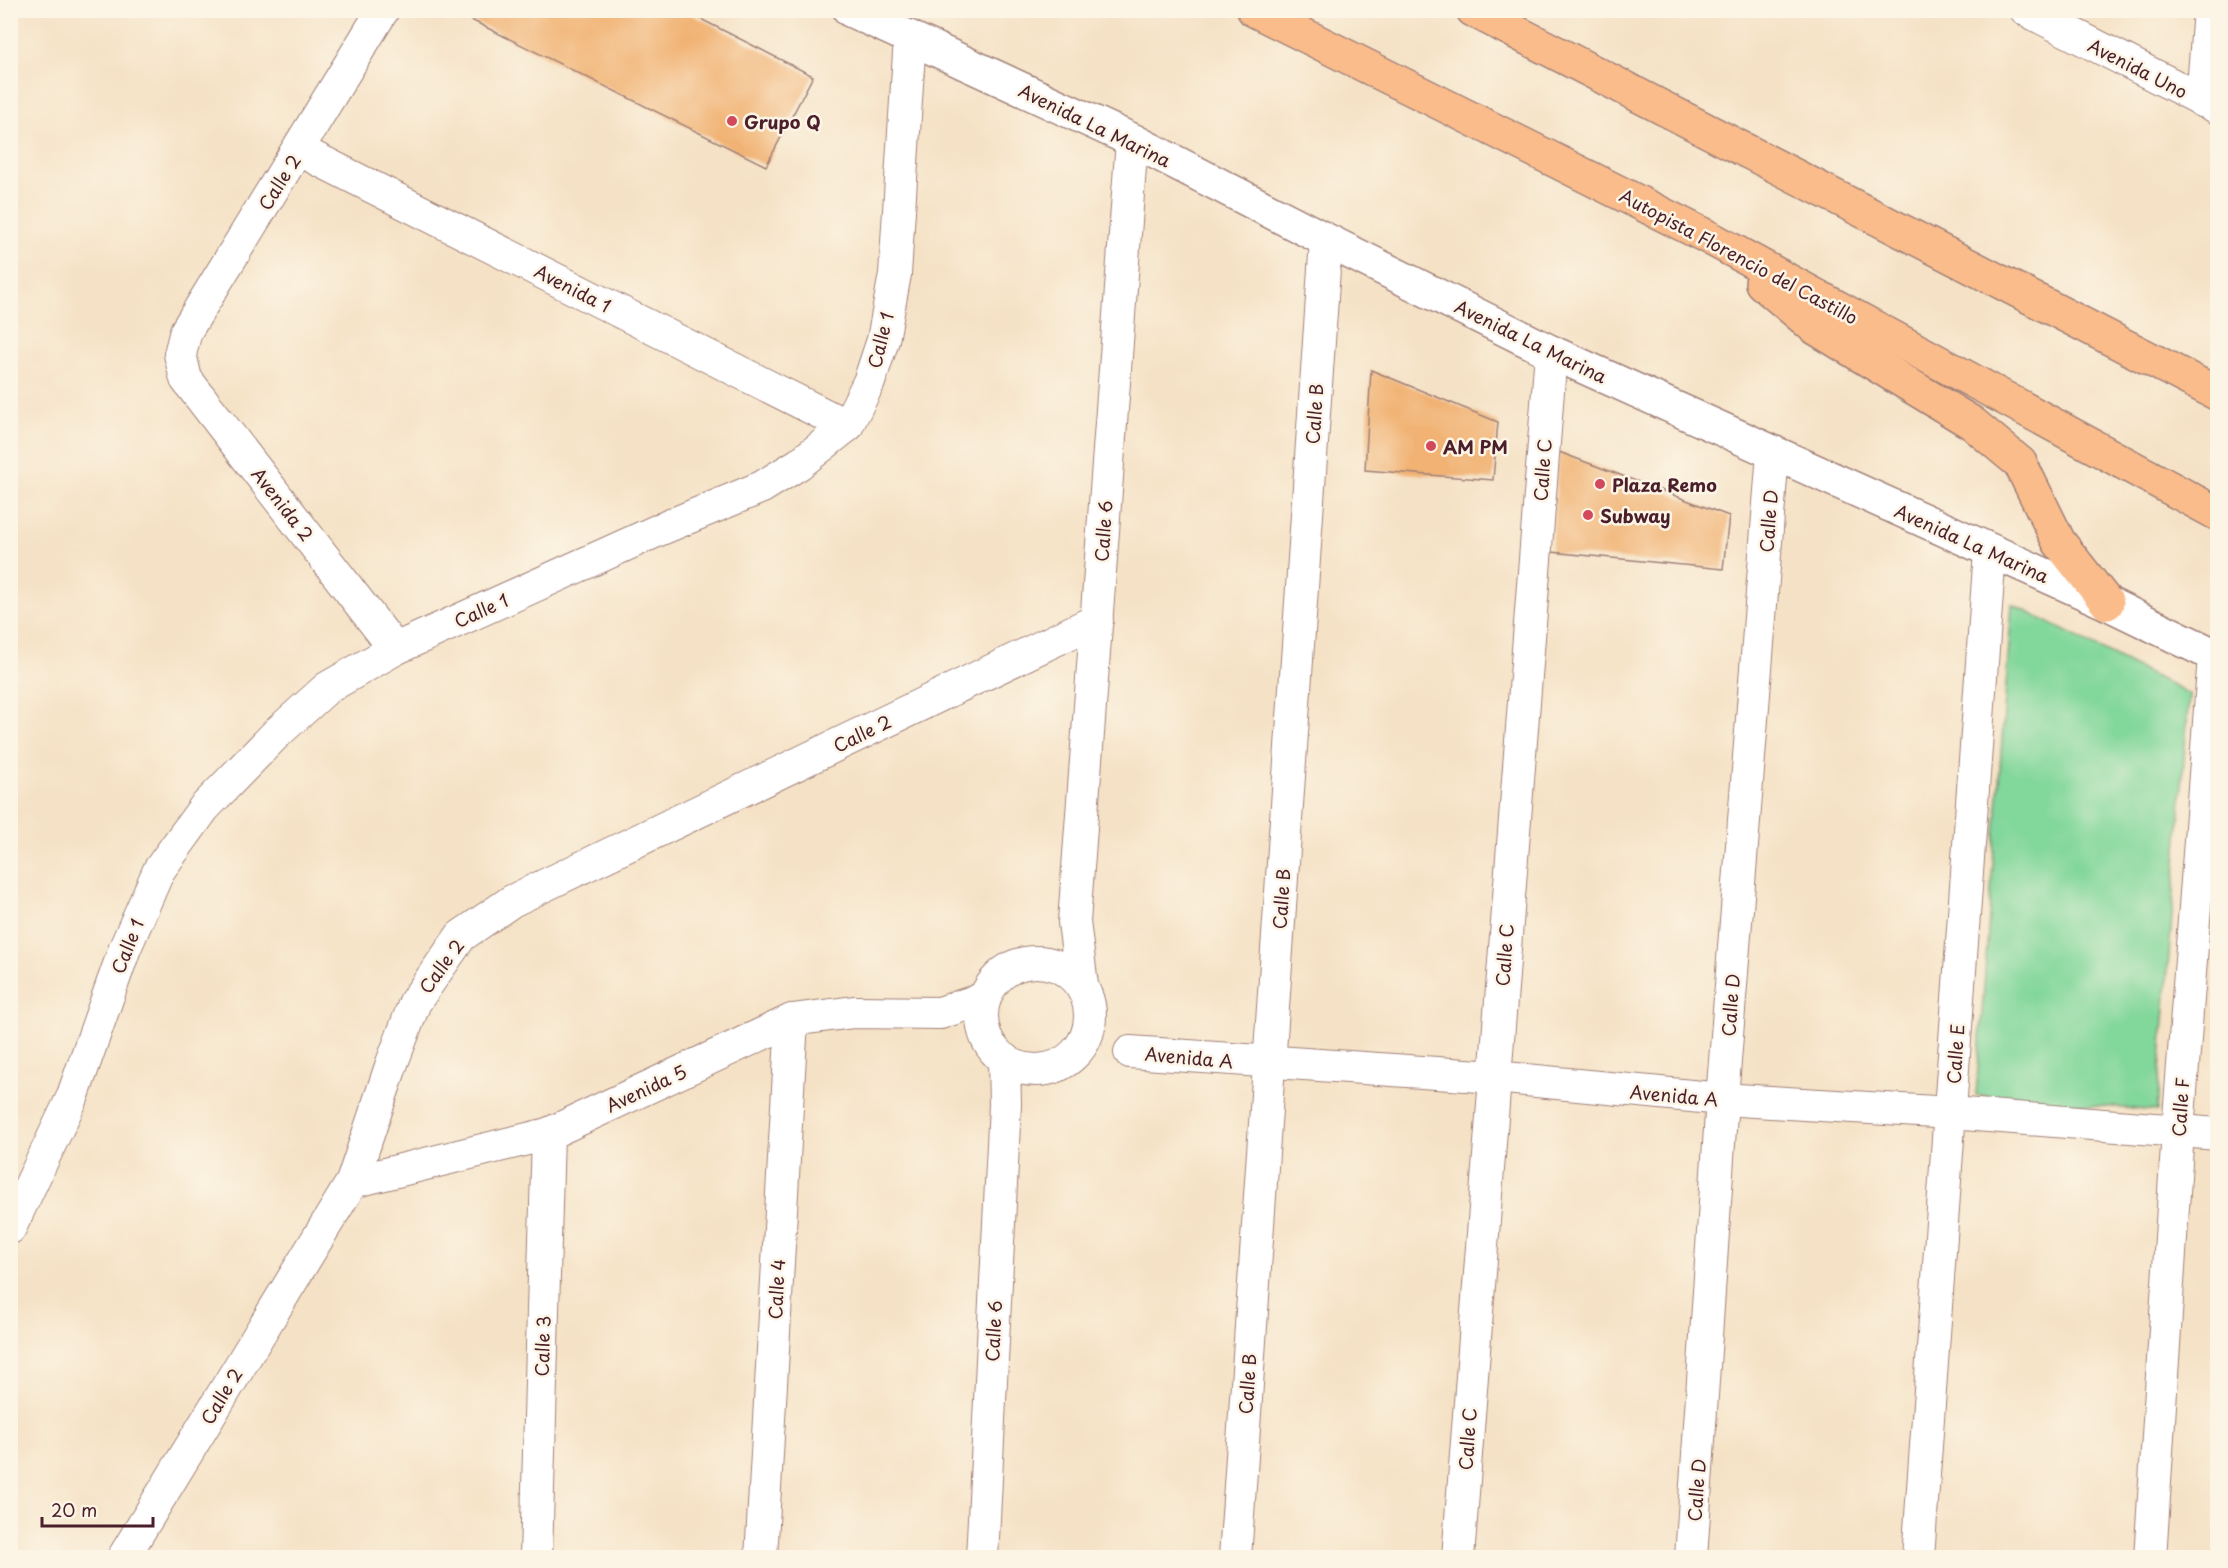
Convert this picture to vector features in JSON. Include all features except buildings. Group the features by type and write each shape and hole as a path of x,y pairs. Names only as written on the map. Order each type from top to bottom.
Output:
{"highway":[{"name":"Autopista Florencio del Castillo","path":"1254,10 1708,237 2217,514"},
{"path":"1473,10 2217,394"},
{"path":"1708,237 1814,327 1972,423 2020,463 2059,542 2107,603"}],"street":[{"name":"Calle 2","path":"180,354 186,331 383,10"},
{"name":"Avenida La Marina","path":"850,10 1132,140 1551,352 2107,603 2216,657"},
{"name":"Avenida Uno","path":"2026,10 2210,104"},
{"path":"2209,10 2210,104"},
{"name":"Calle 1","path":"10,1227 72,1098 125,948 159,870 204,808 276,734 327,688 395,649 661,529 762,487 799,464 847,426 869,382 883,340 895,274 909,37"},
{"name":"Calle 6","path":"1082,985 1074,922 1132,140"},
{"name":"Avenida 1","path":"299,150 847,426"},
{"name":"Calle B","path":"1234,1557 1326,240"},
{"name":"Calle C","path":"1458,1557 1551,352"},
{"name":"Avenida 2","path":"180,354 186,379 395,649"},
{"name":"Calle D","path":"1692,1557 1722,1099 1773,453"},
{"name":"Calle E","path":"1918,1557 1990,551"},
{"name":"Calle 2","path":"123,1557 352,1182 415,1002 461,936 512,901 1097,620"},
{"name":"Calle F","path":"2150,1557 2178,1131 2216,657"},
{"path":"1038,961 1074,922"},
{"path":"940,1013 996,1050 1013,1065 1034,1071 1052,1068 1067,1061 1080,1049 1088,1034 1091,1018 1089,1000 1082,985 1070,972 1055,964 1038,961 1021,964 1005,971 993,983 985,998 982,1012 982,1027 996,1050"},
{"name":"Avenida 5","path":"352,1182 548,1134 792,1020 854,1012 940,1013 985,998"},
{"name":"Calle 4","path":"761,1557 792,1020"},
{"name":"Calle 6","path":"982,1557 1005,1105 996,1050"},
{"name":"Avenida A","path":"1131,1052 1495,1077 1722,1099 1951,1113 2217,1134"},
{"path":"1005,1105 1034,1071"},
{"name":"Calle 3","path":"536,1557 548,1134"}],"green space":[{"path":"2012,604 2189,694 2157,1111 1976,1095"}],"place":[{"name":"Grupo Q","path":"732,121"},
{"name":"AM PM","path":"1431,446"},
{"name":"Plaza Remo","path":"1600,484"},
{"name":"Subway","path":"1588,515"}]}
